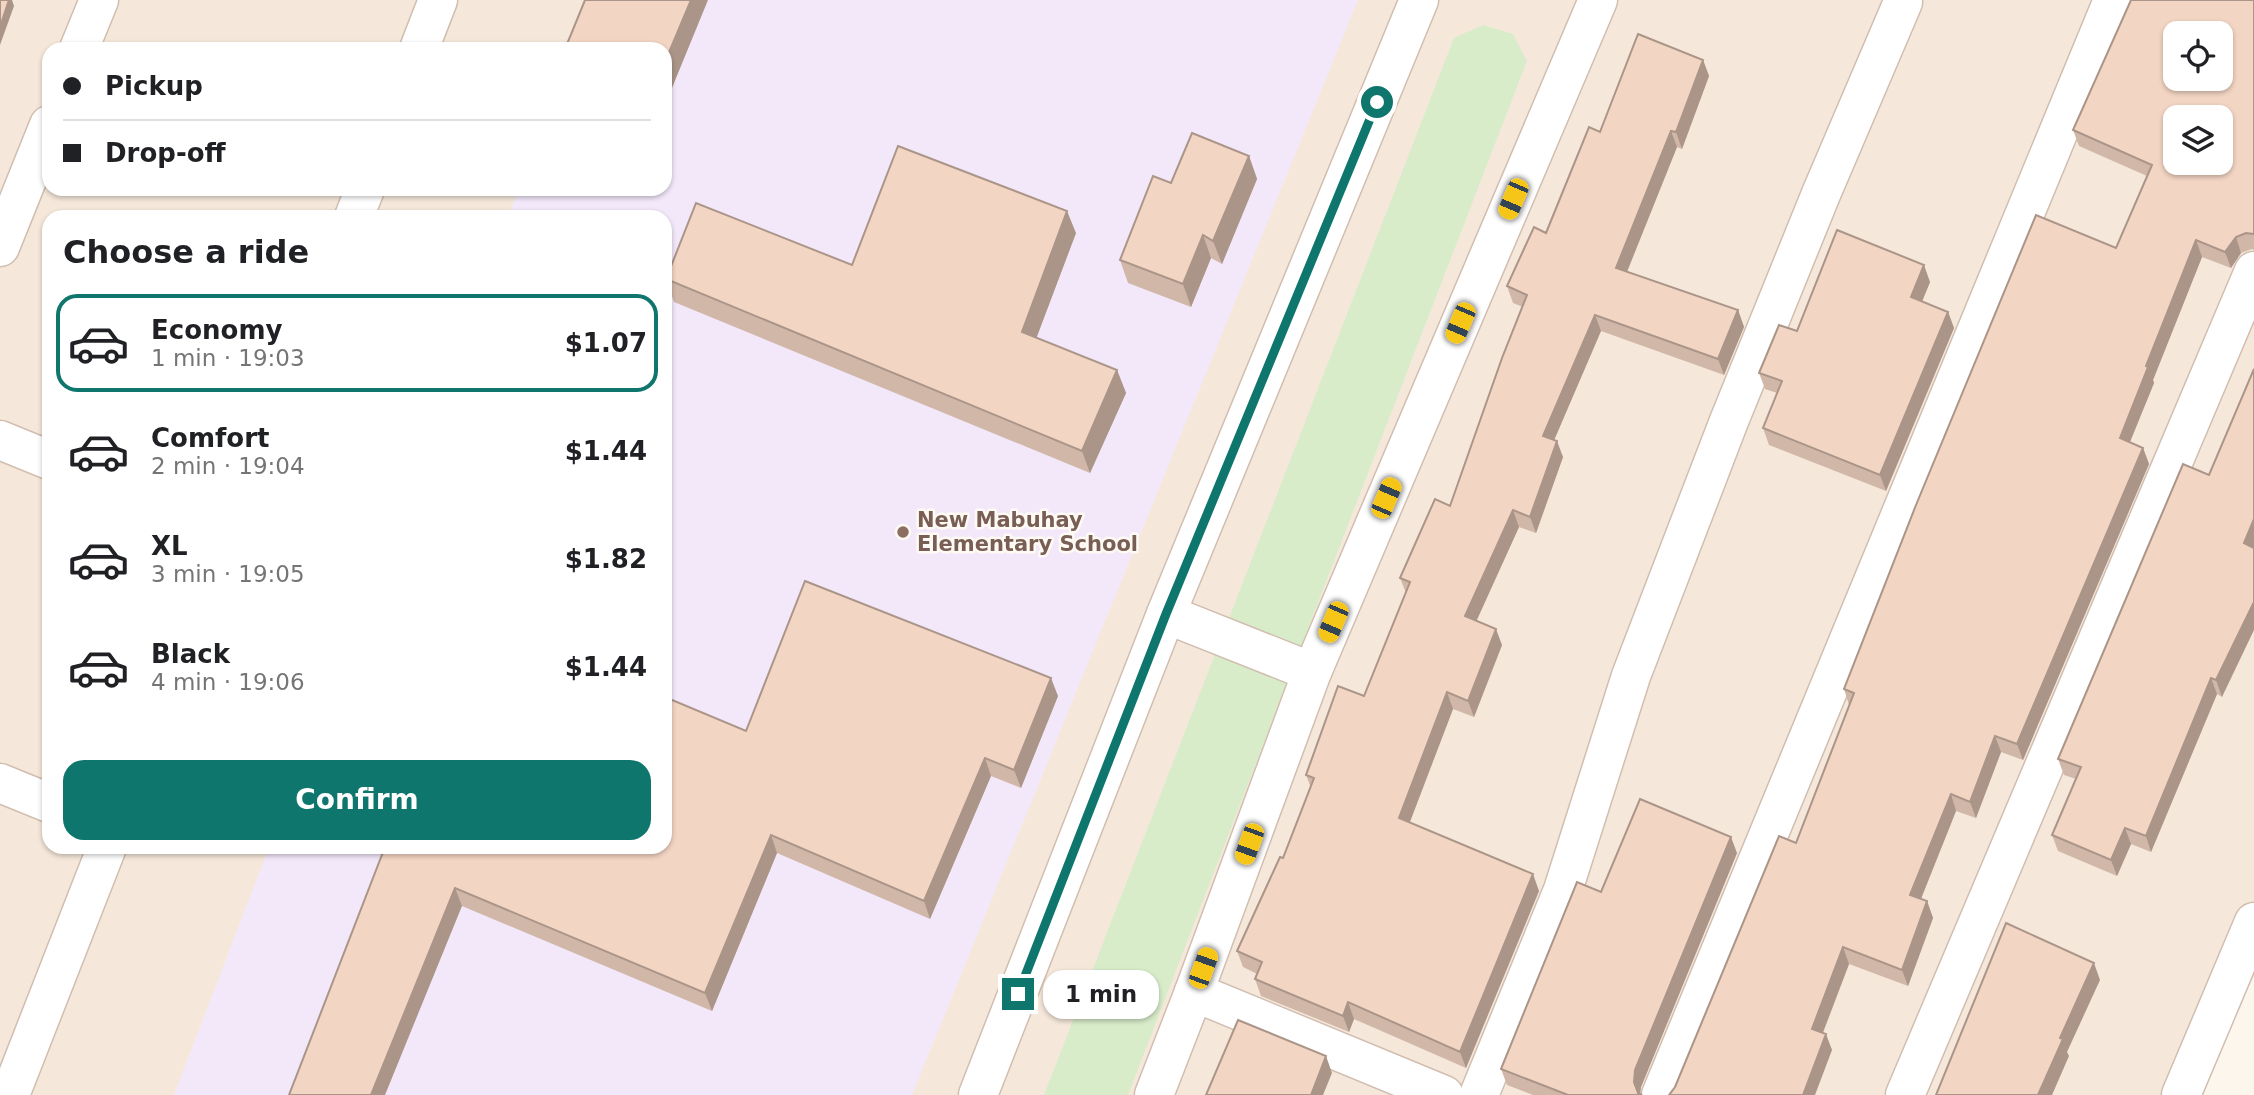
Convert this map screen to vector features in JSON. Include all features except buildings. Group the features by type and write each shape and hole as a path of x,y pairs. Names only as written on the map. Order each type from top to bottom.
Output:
{"street":[{"path":"82,42 99,0"},
{"path":"422,42 438,0"},
{"path":"978,1095 1166,614 1419,0"},
{"path":"1154,1095 1312,672 1598,0"},
{"path":"1661,1095 2113,0"},
{"path":"1479,1095 1563,890 1631,676 1714,459 1821,194 1903,2"},
{"path":"0,247 42,142"},
{"path":"1905,1095 2254,271"},
{"path":"0,440 42,457"},
{"path":"1166,614 1312,672"},
{"path":"0,783 42,800"},
{"path":"10,1095 104,854"},
{"path":"2181,1095 2254,922"},
{"path":"1194,992 1444,1095"}],"shaded area":[{"path":"0,0 2254,0 2254,960 2197,1095 0,1095"},
{"name":"New Mabuhay Elementary School","path":"591,0 1358,0 912,1095 174,1095 266,854 672,854 672,210 511,210 516,196 672,196 672,42 654,42"}],"green space":[{"path":"1483,25 1513,34 1527,61 1128,1095 1044,1095 1454,38"}],"place":[{"name":"New Mabuhay Elementary School","path":"903,532"}],"route":[{"path":"1018,994 1166,614 1377,102"}]}
